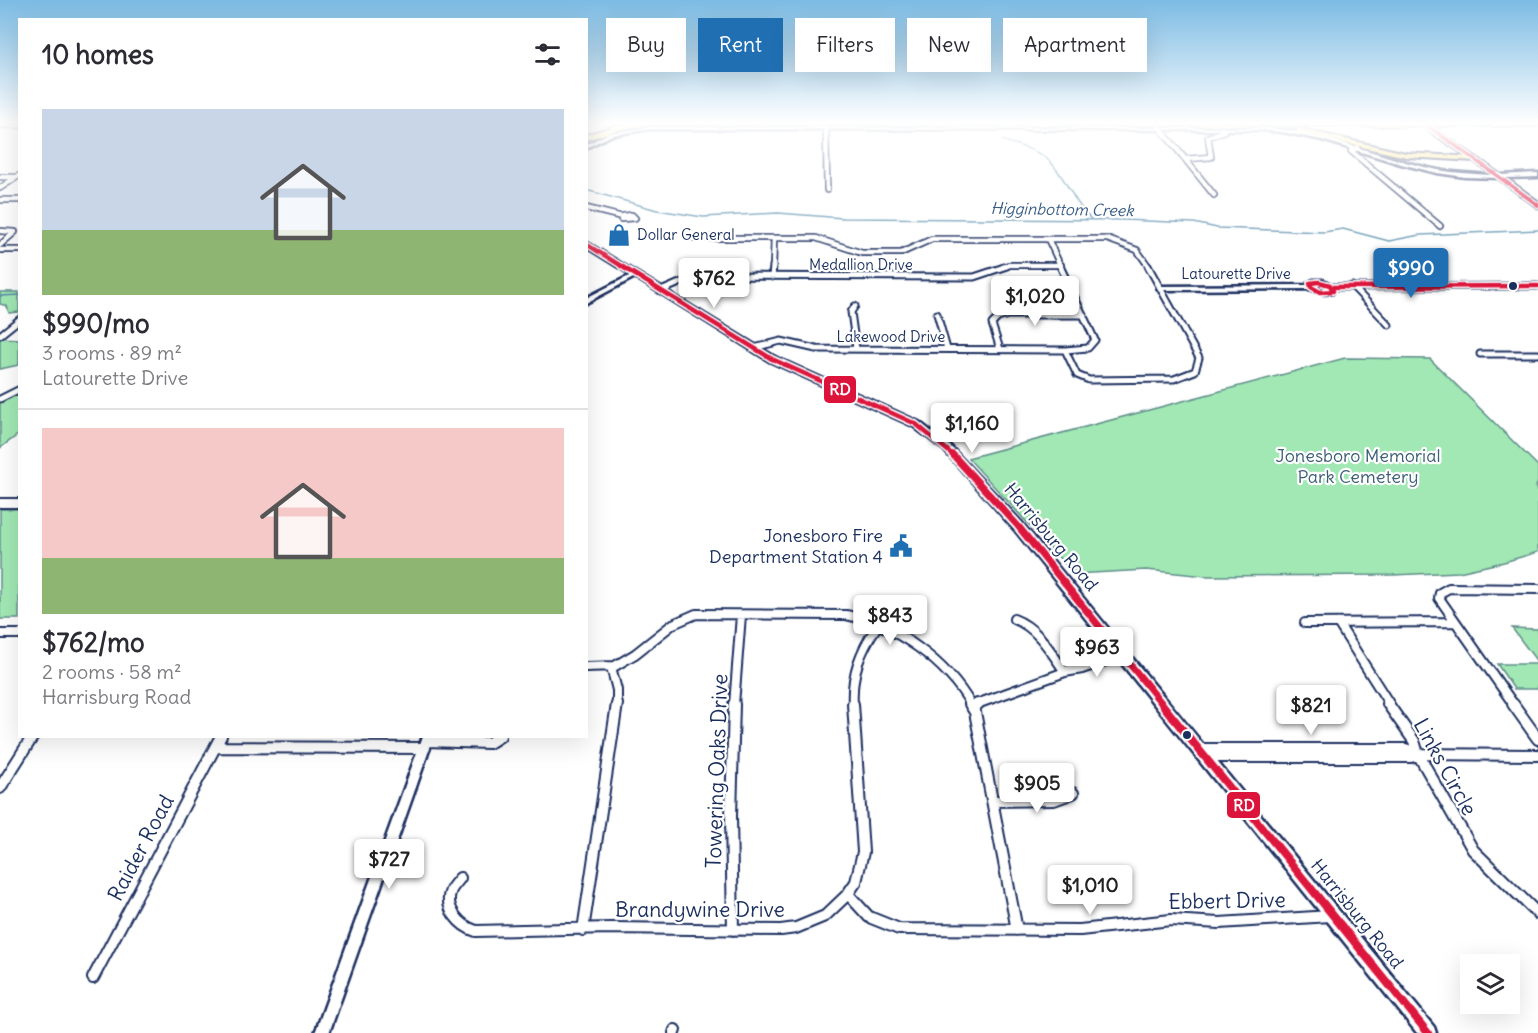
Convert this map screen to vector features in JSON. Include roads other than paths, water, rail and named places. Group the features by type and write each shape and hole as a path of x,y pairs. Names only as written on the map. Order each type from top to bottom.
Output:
{"main road":[{"name":"Harrisburg Road","path":"588,245 754,348 825,385 916,424 936,437 1017,526 1428,1033"}],"street":[{"path":"826,171 827,189"},
{"path":"1195,171 1214,195"},
{"path":"1375,171 1440,226"},
{"path":"1439,171 1538,175"},
{"path":"1490,171 1538,205"},
{"path":"0,177 18,176"},
{"path":"0,188 18,176"},
{"path":"0,200 18,200"},
{"path":"588,208 622,217"},
{"path":"0,231 15,232 0,245"},
{"path":"695,238 821,239 852,252 873,253 900,253 932,239 1107,239 1137,250 1144,258 1199,358 1195,372 1174,379 1089,380 1077,375 1065,350"},
{"path":"772,276 774,238"},
{"name":"Lakewood Drive","path":"754,348 771,341 782,340 807,348 1082,349 1094,343 1095,340 1048,239"},
{"path":"0,250 18,250"},
{"name":"Medallion Drive","path":"661,291 694,277 974,277 1009,265 1061,265"},
{"path":"588,300 635,275"},
{"path":"1352,286 1538,286"},
{"path":"1352,286 1389,325"},
{"name":"Latourette Drive","path":"1160,288 1311,287 1328,293 1333,291 1332,287 1352,286"},
{"path":"855,306 851,312 856,349"},
{"path":"937,314 947,349"},
{"path":"1000,349 992,324 998,318 1008,315 1084,315"},
{"path":"0,335 18,321"},
{"path":"1480,354 1538,354"},
{"path":"0,399 18,390"},
{"path":"0,503 18,503"},
{"path":"1538,589 1447,588 1440,593 1439,598 1538,739"},
{"path":"588,668 611,667 621,663 684,617 701,614 846,615 877,626 929,654 961,687 972,706 1017,930"},
{"name":"Towering Oaks Drive","path":"733,930 730,835 734,703 741,646 741,615"},
{"path":"1014,619 1030,628 1065,672"},
{"path":"1305,623 1455,622"},
{"name":"Links Circle","path":"1338,623 1414,741 1418,754 1473,850 1538,914"},
{"name":"Brandywine Drive","path":"460,878 451,890 449,903 454,916 476,931 796,928 828,914 848,894 857,878 864,845 853,676 862,649 877,626"},
{"path":"0,634 18,634"},
{"path":"972,706 1065,672 1082,669 1120,652"},
{"path":"583,930 617,706 611,667"},
{"path":"0,788 32,738"},
{"name":"Raider Road","path":"93,978 220,738"},
{"path":"215,747 427,742 489,748 498,738"},
{"path":"322,1033 427,742"},
{"path":"1202,753 1411,757 1418,754 1538,755"},
{"path":"992,801 1054,800 1073,793"},
{"name":"Ebbert Drive","path":"848,894 869,917 893,927 1080,930 1171,920 1219,922 1333,916"}],"waterway":[{"path":"1058,171 1079,205 1091,219"},
{"name":"Higginbottom Creek","path":"588,191 657,210 703,217 778,213 843,218 1123,220 1194,223 1217,228 1324,232 1343,229 1389,241 1420,235 1538,230"},
{"path":"0,296 18,295"}],"place":[{"name":"Dollar General","path":"619,235"},
{"name":"Jonesboro Fire Department Station 4","path":"901,546"}],"park label":[{"name":"Jonesboro Memorial Park Cemetery","path":"1358,466"}]}
